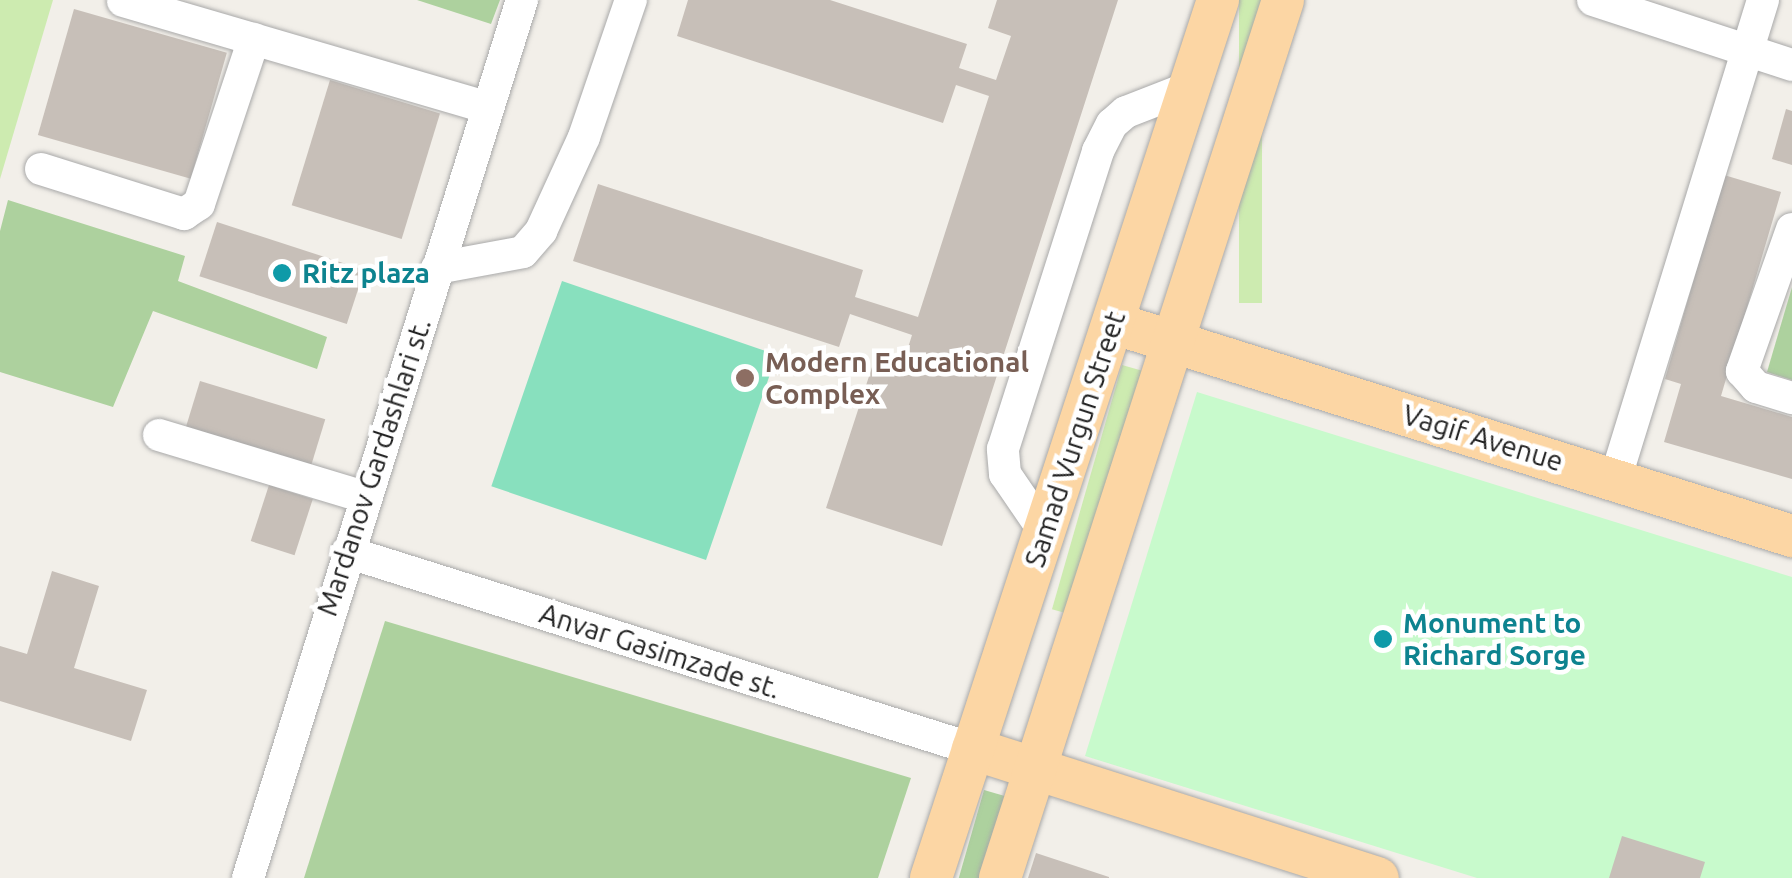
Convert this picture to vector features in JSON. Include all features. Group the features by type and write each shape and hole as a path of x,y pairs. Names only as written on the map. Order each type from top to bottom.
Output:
{"main road":[{"name":"Samad Vurgun Street","path":"931,878 1218,0"},
{"path":"1000,878 1283,0"},
{"name":"Vagif Avenue","path":"1113,323 1792,536"},
{"path":"972,749 1378,878"}],"street":[{"name":"Mardanov Gardashlari st.","path":"248,878 522,0"},
{"path":"438,268 523,252 540,231 584,136 631,0"},
{"path":"1593,0 1792,65"},
{"path":"1615,480 1763,0"},
{"path":"122,1 488,108"},
{"path":"41,169 184,214 198,204 254,40"},
{"path":"1044,532 1005,474 1003,449 1098,151 1112,124 1126,112 1190,87"},
{"path":"1792,229 1742,371 1756,387 1792,398"},
{"path":"159,435 365,496"},
{"name":"Anvar Gasimzade st.","path":"347,552 972,749"},
{"path":"228,878 276,780"}],"green space":[{"path":"0,0 53,0 0,179"},
{"path":"417,0 500,0 491,24"},
{"path":"1239,0 1262,0 1262,303 1239,303"},
{"path":"8,200 185,256 178,281 327,337 317,369 153,311 113,407 0,372 0,231"},
{"path":"562,281 777,355 706,560 491,486"},
{"path":"1792,287 1792,380 1767,372"},
{"path":"1122,365 1143,371 1073,615 1052,609"},
{"path":"1197,392 1792,577 1792,878 1477,878 1085,756"},
{"path":"385,621 911,778 878,878 304,878"},
{"path":"984,790 1009,797 986,878 959,878"}],"building":[{"path":"688,0 830,0 967,44 959,68 996,80 1011,36 988,28 997,0 1118,0 942,546 826,508 873,364 900,373 912,335 850,314 839,347 573,261 598,184 863,270 855,297 918,317 989,96 956,85 943,123 677,36"},
{"path":"74,9 227,53 191,179 38,135"},
{"path":"330,80 440,114 402,239 292,205"},
{"path":"1786,109 1792,111 1792,165 1772,159"},
{"path":"1724,175 1781,192 1721,396 1792,417 1792,479 1664,442 1681,384 1665,379"},
{"name":"Ritz plaza","path":"217,222 364,270 347,324 199,276"},
{"path":"200,381 325,419 310,468 185,430"},
{"path":"269,485 313,499 295,555 251,541"},
{"path":"52,571 99,586 74,668 147,690 131,741 0,701 0,646 27,654"},
{"path":"1622,836 1705,862 1700,878 1609,878"},
{"path":"1036,853 1109,877 1109,878 1028,878"}],"place":[{"name":"Ritz plaza","path":"282,273"},
{"name":"Modern Educational Complex","path":"745,378"},
{"name":"Monument to Richard Sorge","path":"1383,639"}]}
